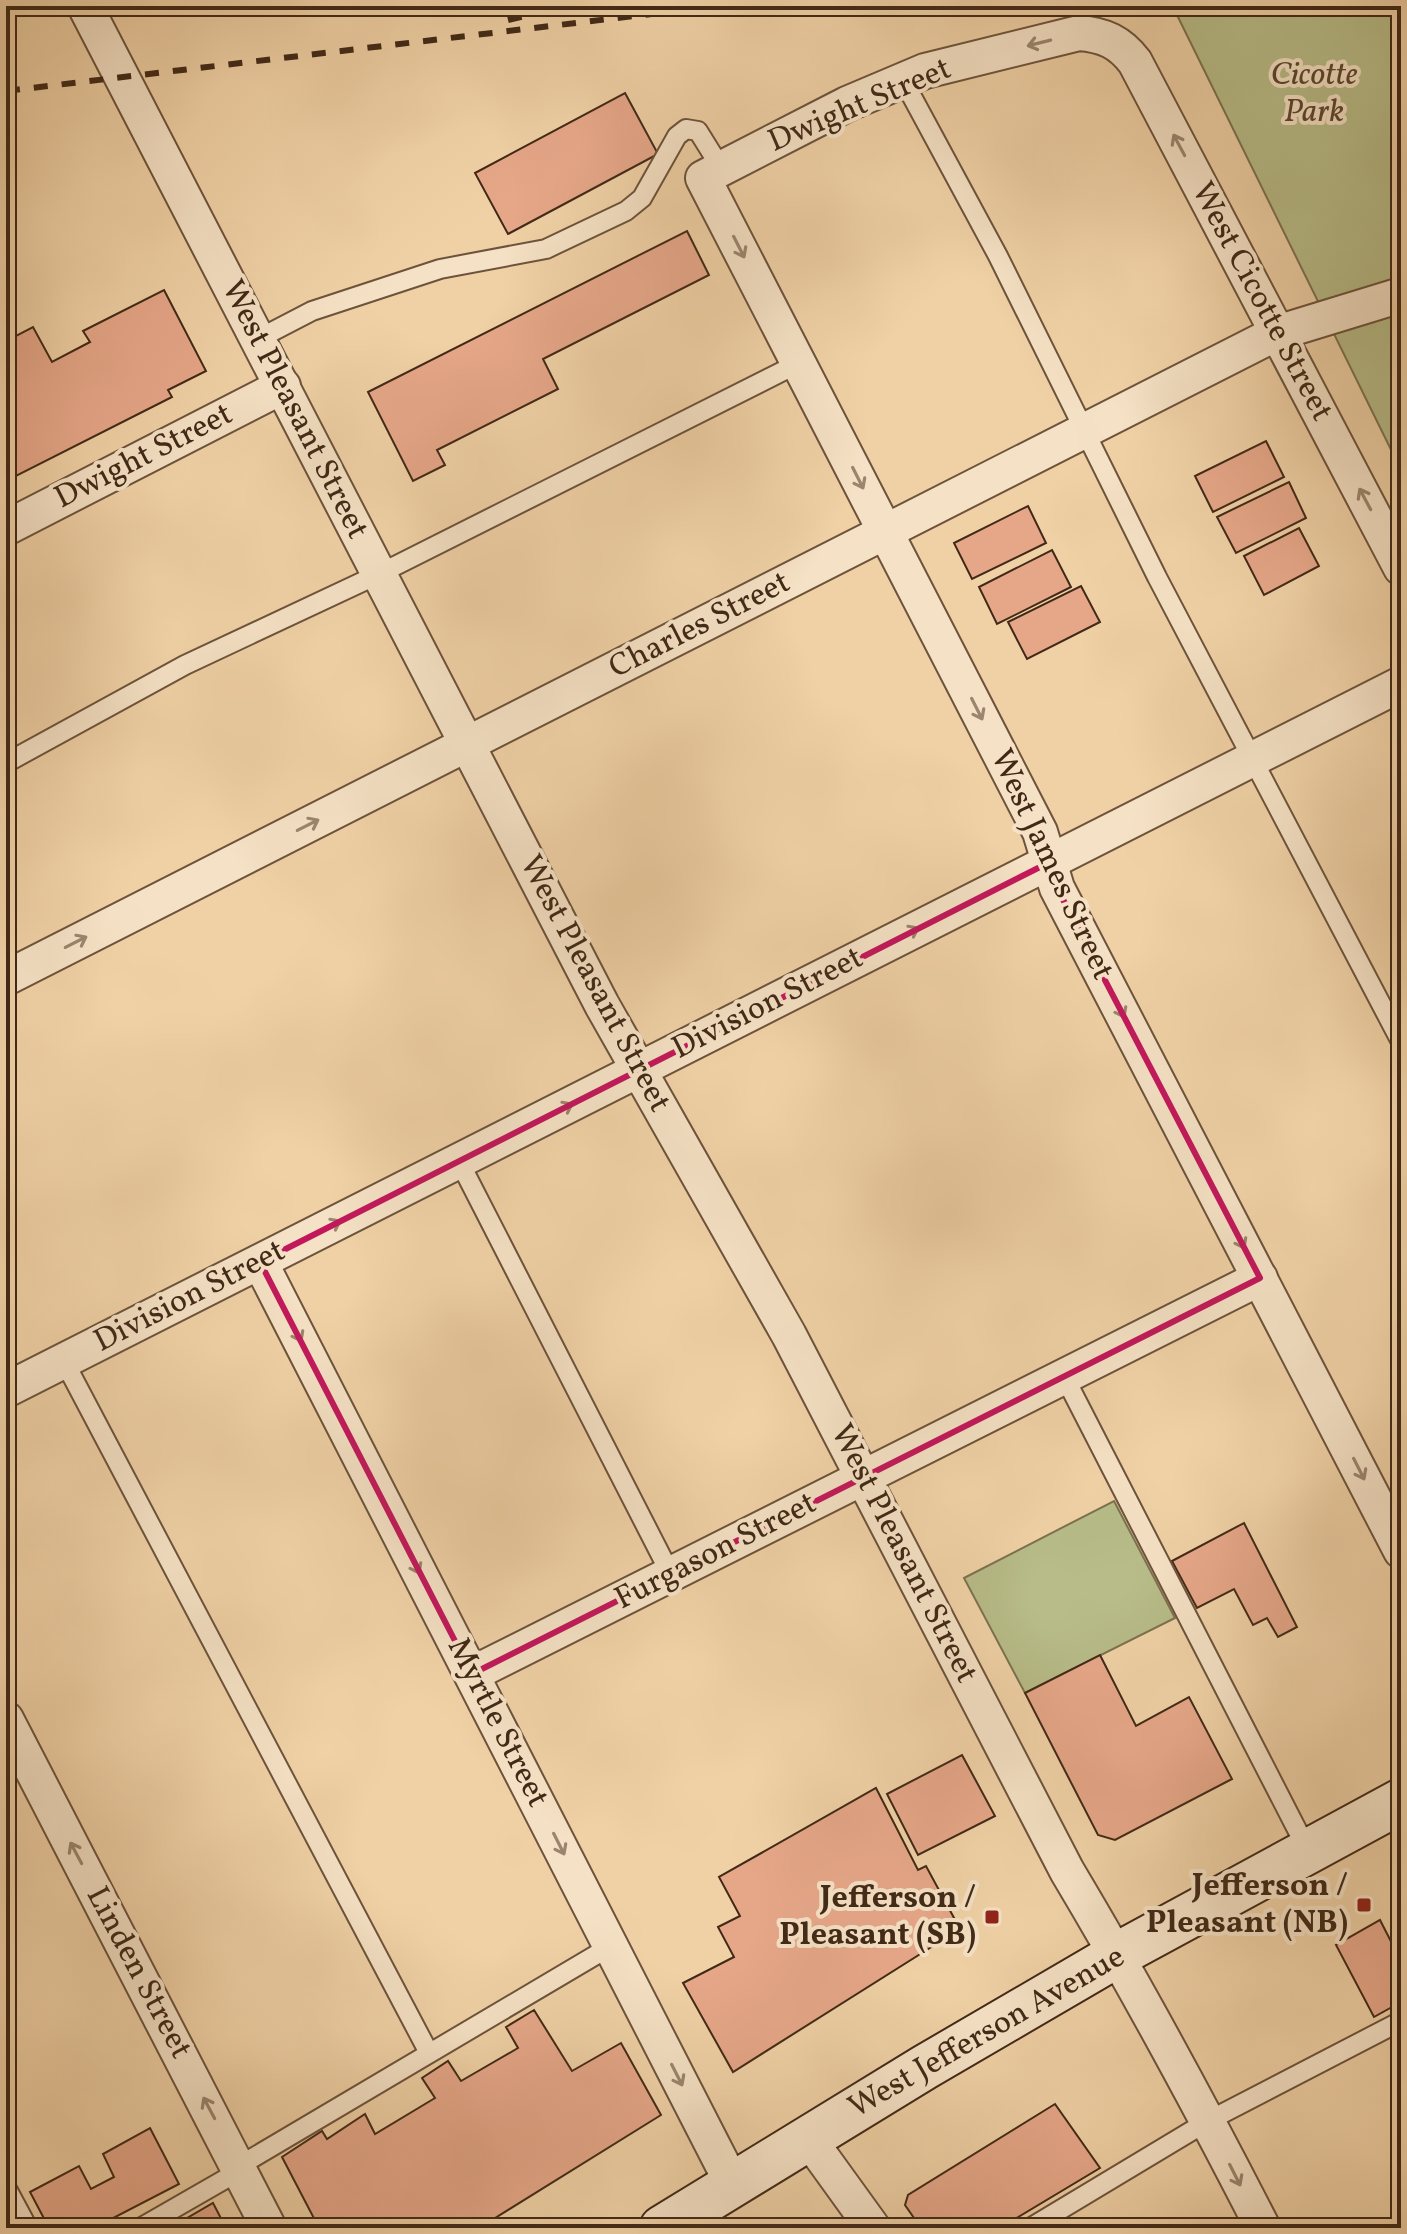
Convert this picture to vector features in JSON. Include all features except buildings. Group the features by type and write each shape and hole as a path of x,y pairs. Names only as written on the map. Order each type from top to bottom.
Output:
{"main road":[{"name":"West Jefferson Avenue","path":"662,2228 925,2067 1117,1955 1401,1801"}],"street":[{"name":"West Pleasant Street","path":"85,6 602,1005 789,1335 1067,1871 1117,1955 1263,2228"},
{"name":"Dwight Street","path":"712,173 847,104 925,71 1079,33 1098,34 1114,41"},
{"name":"West Cicotte Street","path":"1114,41 1135,62 1401,568"},
{"name":"West James Street","path":"712,173 799,363 1040,832 1057,888 1401,1551"},
{"name":"Charles Street","path":"6,978 1277,333 1401,295"},
{"name":"Dwight Street","path":"6,528 283,386"},
{"name":"Division Street","path":"6,1390 1401,684"},
{"name":"Myrtle Street","path":"260,1262 733,2185"},
{"name":"Furgason Street","path":"472,1674 1260,1278"},
{"name":"Linden Street","path":"6,1719 269,2228"},
{"path":"808,2138 873,2228"}],"lane":[{"path":"903,80 998,256 1157,577 1401,1042"},
{"path":"258,339 312,311 440,269 546,249 626,211 642,198 677,136 686,129 698,131 712,173"},
{"path":"6,763 185,665 379,574 799,363"},
{"path":"459,1161 671,1575"},
{"path":"64,1361 429,2053"},
{"path":"1064,1376 1308,1851"},
{"path":"140,2228 611,1946"},
{"path":"1030,2228 1208,2121 1401,2021"},
{"path":"6,2187 28,2228"}],"highlighted area":[{"path":"1050,862 1057,888 1260,1278 472,1674 260,1262"}],"green space":[{"name":"Cicotte Park","path":"1208,6 1401,6 1401,470 1175,11"},
{"path":"1114,1501 1175,1618 1025,1693 964,1578"}],"railway":[{"path":"508,20 566,6"},
{"path":"6,91 718,6"}],"place":[{"name":"Jefferson / Pleasant (NB)","path":"1364,1905"},
{"name":"Jefferson / Pleasant (SB)","path":"992,1917"}]}
